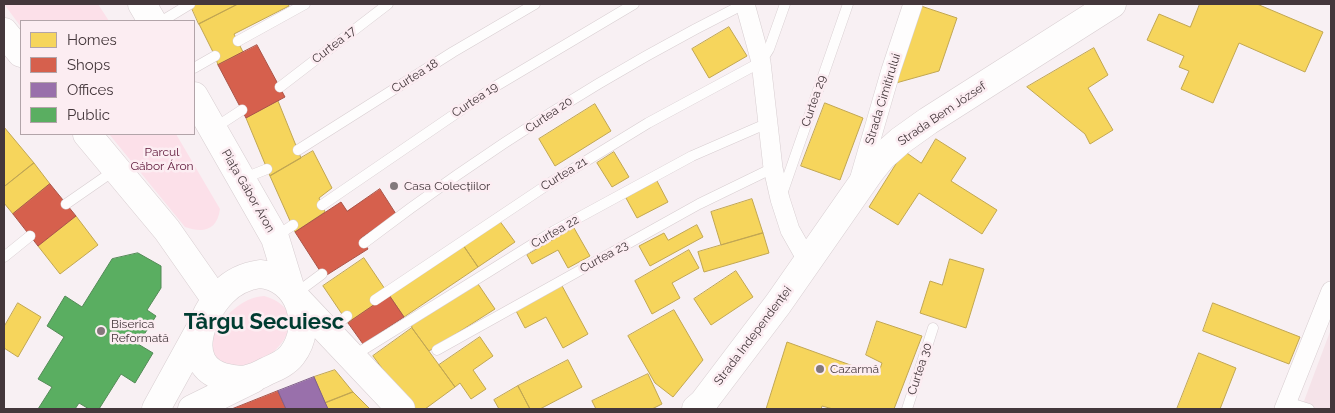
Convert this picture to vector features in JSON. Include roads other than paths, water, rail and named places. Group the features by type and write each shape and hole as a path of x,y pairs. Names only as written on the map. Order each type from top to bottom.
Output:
{"main road":[{"path":"142,4 151,20"},
{"name":"Strada Bem József","path":"808,260 882,157 900,141 928,121 1112,4"},
{"name":"Piața Gábor Áron","path":"195,98 242,179 284,232 294,294"},
{"path":"88,135 167,230 216,300"},
{"name":"Strada Independenței","path":"696,409 703,403 778,304 808,260"},
{"path":"156,409 216,300 224,291 242,278 260,274 276,277 284,282 294,294 343,339 381,381 401,409"},
{"path":"287,360 296,349 302,331 302,311 294,294"},
{"path":"203,324 198,344 199,353 203,362 210,370 239,380 253,379"},
{"path":"192,409 287,360 313,354 343,339"}],"street":[{"path":"745,4 761,62 773,168 780,199 790,230 808,260"},
{"name":"Strada Cimitirului","path":"855,194 891,70 914,4"},
{"path":"1285,406 1331,291"}],"lane":[{"path":"164,20 190,4"},
{"path":"238,41 305,4"},
{"name":"Curtea 17","path":"280,87 388,4"},
{"name":"Curtea 18","path":"298,150 453,52 535,4"},
{"name":"Curtea 19","path":"322,205 496,86 634,4"},
{"name":"Curtea 20","path":"364,243 415,205 578,96 696,28 745,4"},
{"path":"761,62 769,49 785,4"},
{"name":"Curtea 29","path":"780,199 848,4"},
{"path":"195,67 215,56"},
{"name":"Curtea 21","path":"376,300 550,183 648,123 761,62"},
{"path":"212,130 242,110"},
{"name":"Curtea 22","path":"343,339 554,231 692,156 768,123"},
{"path":"242,179 267,168"},
{"name":"Curtea 23","path":"437,350 699,204 773,168"},
{"path":"66,204 116,169"},
{"path":"4,257 30,236"},
{"path":"294,294 322,274"},
{"name":"Curtea 30","path":"906,409 933,328"},
{"path":"1285,406 1309,409"}],"place":[{"name":"Casa Colecțiilor","path":"394,186"},
{"name":"Biserica Reformată","path":"101,331"},
{"name":"Cazarmă","path":"820,369"}],"district":[{"name":"Târgu Secuiesc","path":"264,322"}],"park label":[{"name":"Parcul Gábor Áron","path":"162,159"}]}
